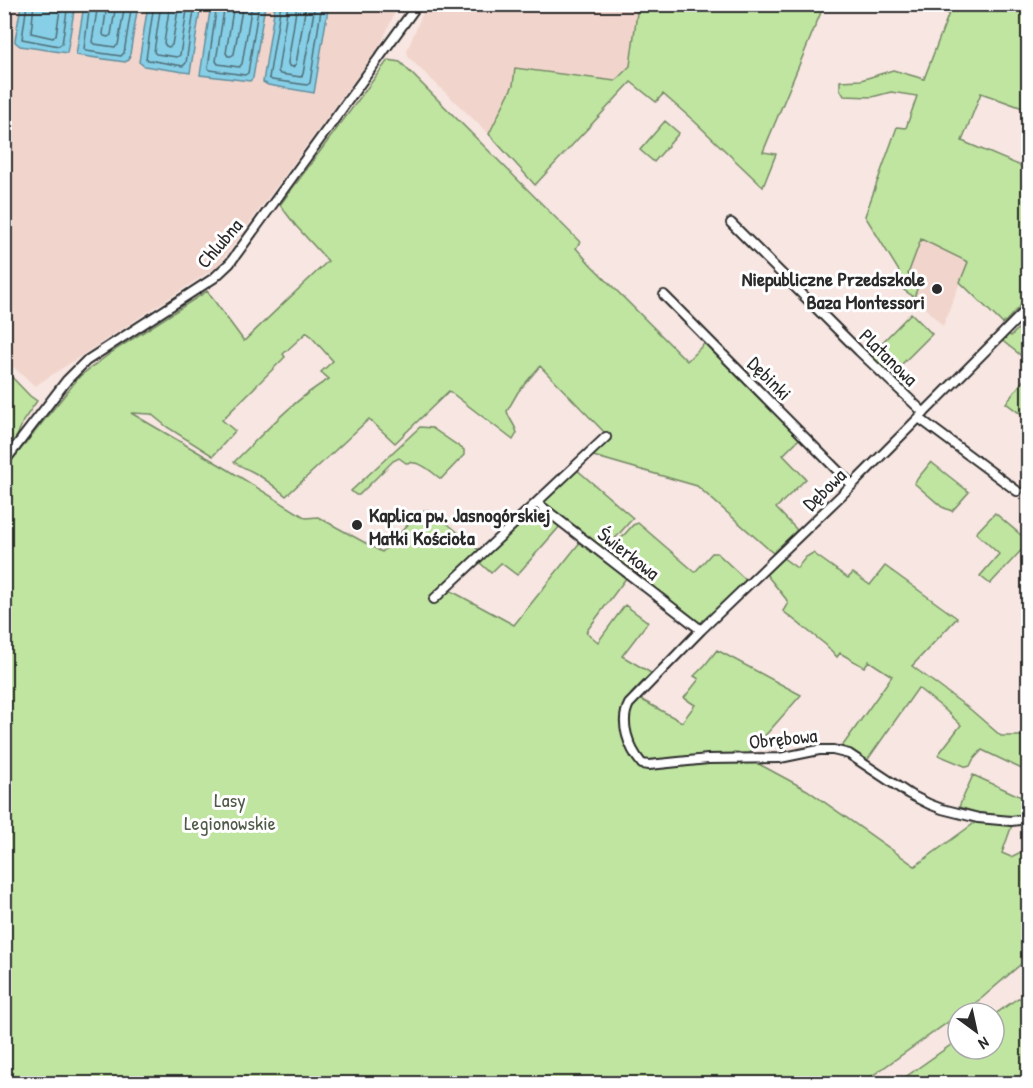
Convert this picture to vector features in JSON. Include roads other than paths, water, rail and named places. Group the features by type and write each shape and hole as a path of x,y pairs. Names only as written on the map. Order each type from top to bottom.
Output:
{"street":[{"name":"Chlubna","path":"4,462 67,380 86,361 214,278 230,263 418,4"},
{"name":"Platanowa","path":"731,223 921,415 1017,491"},
{"name":"Dębinki","path":"664,295 852,485"},
{"name":"Dębowa","path":"641,691 1029,308"},
{"path":"434,599 606,437"},
{"name":"Świerkowa","path":"537,503 701,630"},
{"name":"Obrębowa","path":"641,691 629,704 625,721 626,735 642,764 708,759 780,758 819,750 833,750 849,754 909,794 942,809 978,818 1011,821 1029,819"}],"water":[{"path":"21,5 75,5 67,53 20,46 15,42"},
{"path":"84,5 138,5 129,60 125,62 76,55"},
{"path":"148,5 201,5 190,73 144,66 139,62"},
{"path":"211,5 265,5 253,78 250,81 200,75"},
{"path":"275,5 327,5 314,93 268,85 263,82"}],"place":[{"name":"Niepubliczne Przedszkole Baza Montessori","path":"937,289"},
{"name":"Kaplica pw. Jasnogórskiej Matki Kościoła","path":"357,525"}],"park label":[{"name":"Lasy Legionowskie","path":"230,810"}]}
